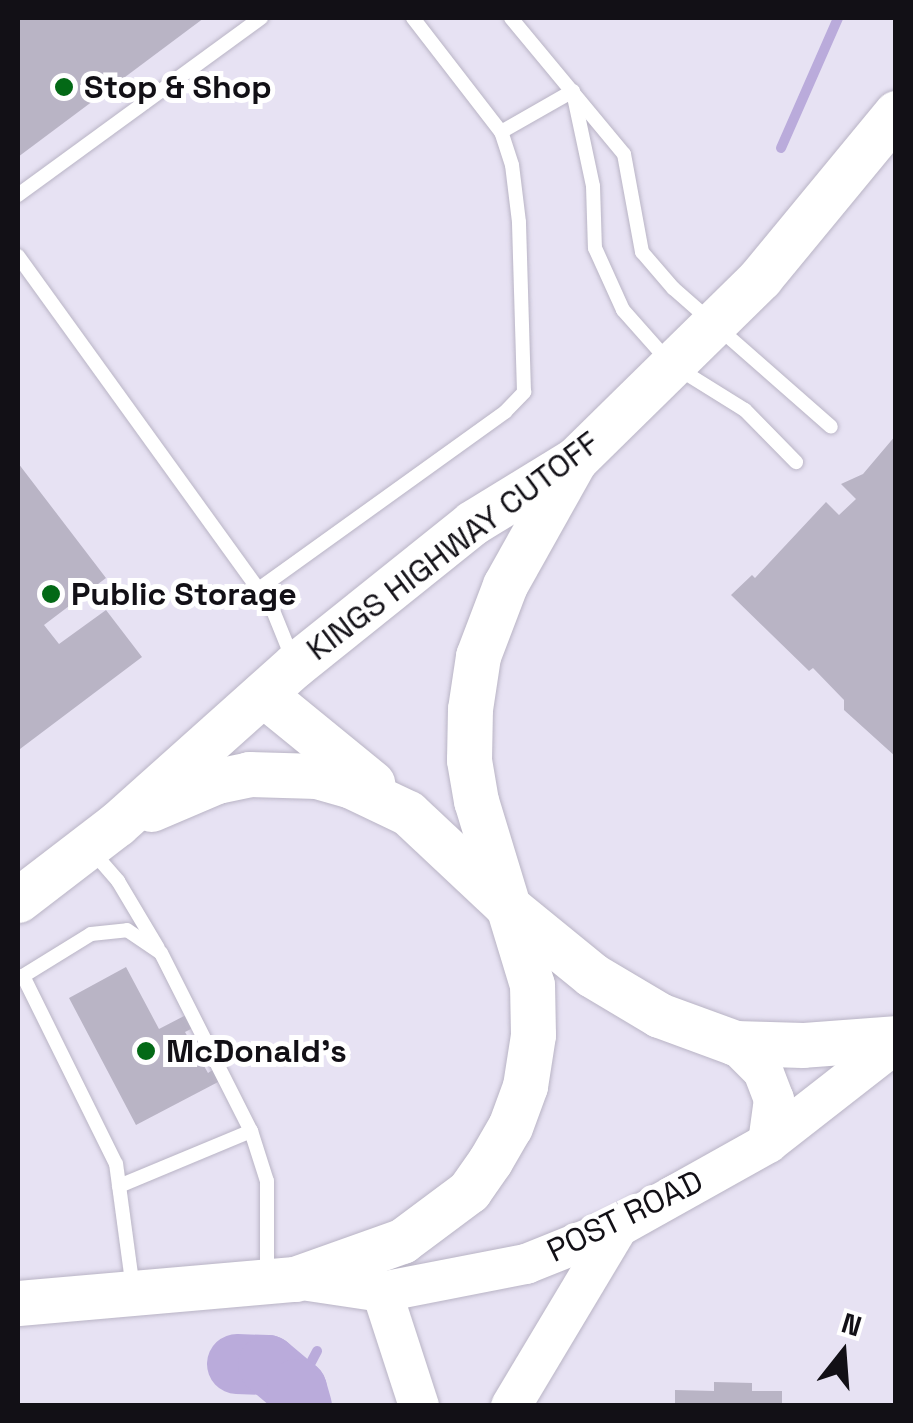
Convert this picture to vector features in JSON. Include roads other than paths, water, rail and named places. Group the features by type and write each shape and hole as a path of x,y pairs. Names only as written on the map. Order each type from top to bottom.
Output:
{"main road":[{"name":"KINGS HIGHWAY CUTOFF","path":"18,900 103,835 279,680 472,523 575,460 760,278 896,113"},
{"path":"281,1280 402,1241 438,1217 469,1190 510,1127 525,1086 533,1036 532,985 505,904 469,760 472,691 478,656 505,585 575,460"},
{"path":"279,680 408,813 505,904 592,975 659,1015 735,1043 802,1045 896,1040"},
{"path":"103,835 217,781 286,772 349,785 408,813"},
{"name":"POST ROAD","path":"18,1303 281,1280 382,1292 526,1264 618,1226 768,1143 896,1040"},
{"path":"735,1043 762,1070 774,1100 768,1143"},
{"path":"512,1406 618,1226"},
{"path":"382,1292 419,1406"}],"lane":[{"path":"18,196 262,18"},
{"path":"256,591 505,412 524,392 512,165 501,132 413,18"},
{"path":"511,18 624,154 642,252 712,324 831,427"},
{"path":"501,132 573,92"},
{"path":"573,92 592,186 595,248 622,310 672,364 745,410 796,462"},
{"path":"18,256 256,591 272,608 279,680"},
{"path":"103,835 118,881 161,953 251,1132 268,1181 281,1280"},
{"path":"134,1292 116,1164 20,970 91,934 127,930 161,953"},
{"path":"119,1186 251,1132"}],"waterway":[{"path":"781,148 838,18"},
{"path":"297,1389 317,1351"},
{"path":"237,1364 268,1365 297,1389 302,1406"}],"place":[{"name":"Stop & Shop","path":"64,87"},
{"name":"Public Storage","path":"51,594"},
{"name":"McDonald's","path":"146,1051"}]}
